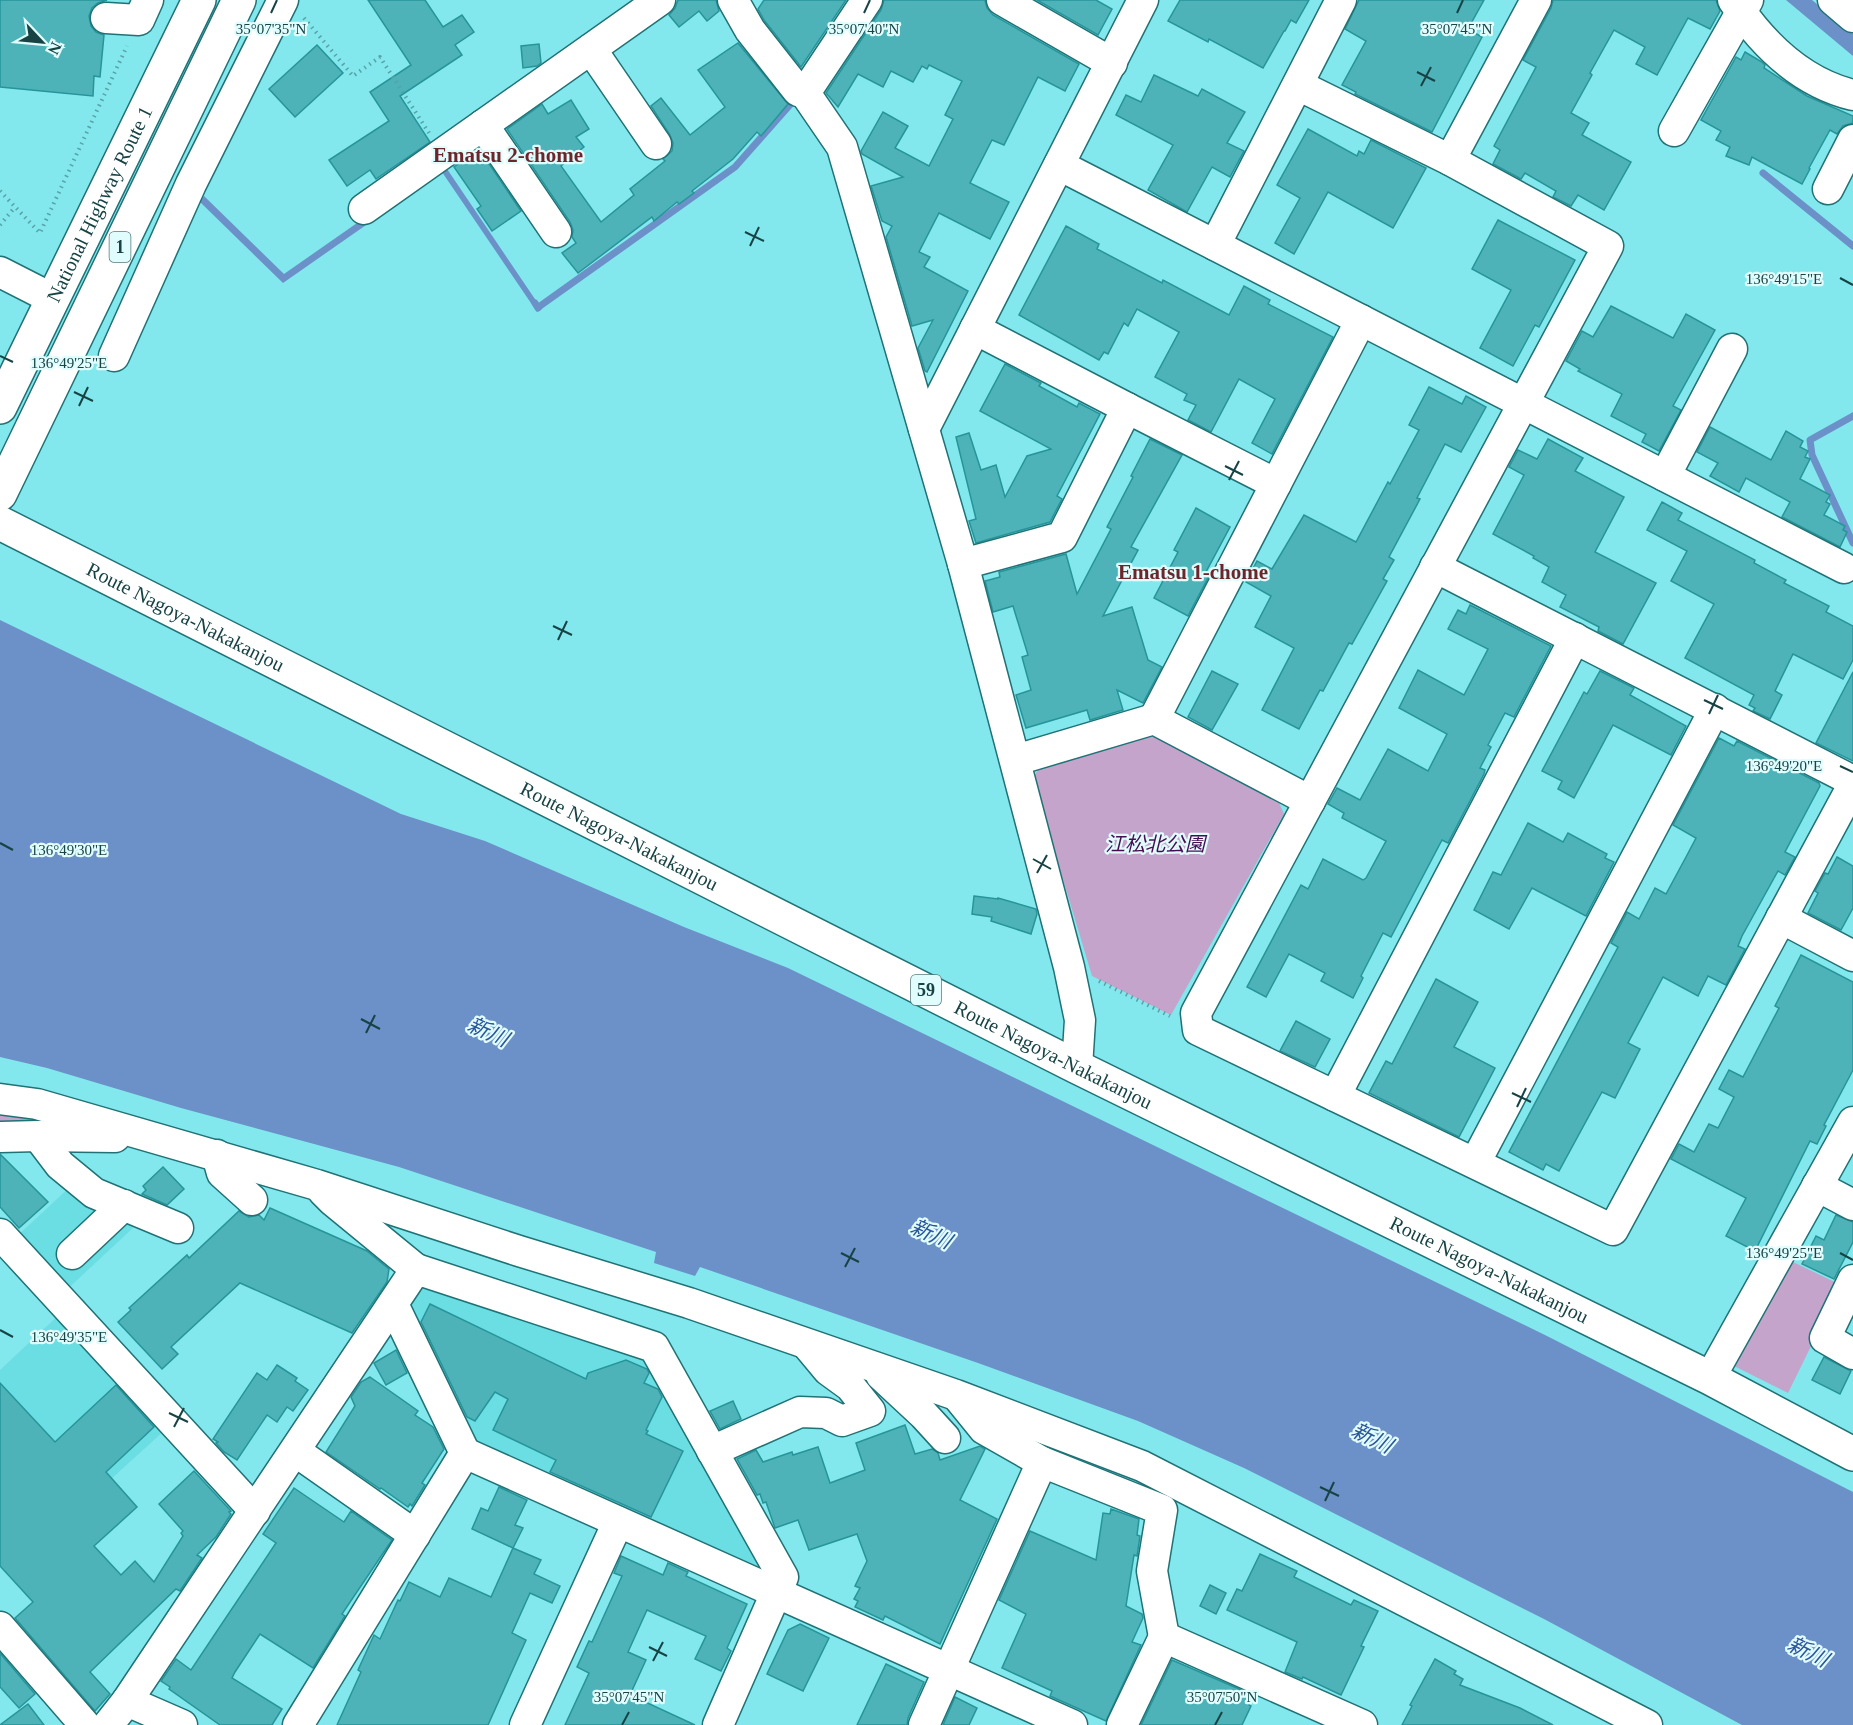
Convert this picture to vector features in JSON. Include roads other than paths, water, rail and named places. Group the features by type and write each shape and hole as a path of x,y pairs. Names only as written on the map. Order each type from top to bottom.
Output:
{"main road":[{"name":"National Highway Route 1","path":"0,407 200,0"},
{"name":"National Highway Route 1","path":"0,494 239,0"},
{"name":"Route Nagoya-Nakakanjou","path":"0,523 1077,1067 1710,1378 1853,1454"}],"street":[{"path":"364,209 660,0"},
{"path":"733,0 750,30 798,91 805,93 842,147 963,564 1069,967 1080,1020 1077,1067"},
{"path":"805,93 867,0"},
{"path":"1002,0 1112,63"},
{"path":"924,429 1143,0"},
{"path":"1215,245 1341,0"},
{"path":"1450,160 1536,0"},
{"path":"1833,0 1853,17"},
{"path":"1741,4 1762,40 1791,66 1832,90 1853,95"},
{"path":"1674,131 1741,4"},
{"path":"114,356 191,184 293,8"},
{"path":"106,18 144,10"},
{"path":"591,49 656,144"},
{"path":"1298,85 1450,160 1608,246 1435,567 1196,1013 1198,1030 1614,1230 1853,783 1715,709 1435,567"},
{"path":"483,125 556,232"},
{"path":"1828,189 1853,140"},
{"path":"1059,165 1844,568"},
{"path":"0,272 53,299"},
{"path":"1154,719 1361,320"},
{"path":"975,329 1276,484"},
{"path":"1665,476 1732,349"},
{"path":"963,564 1062,537 1127,408"},
{"path":"1335,1096 1575,638"},
{"path":"1475,1163 1715,709"},
{"path":"1016,760 1154,719 1310,801"},
{"path":"1781,918 1853,956"},
{"path":"0,1099 37,1104 317,1185 688,1303 956,1395 1142,1466 1647,1725"},
{"path":"1710,1378 1853,1122"},
{"path":"38,1136 60,1165 94,1193 178,1228"},
{"path":"0,1137 157,1138"},
{"path":"217,1155 222,1173 252,1200"},
{"path":"317,1185 333,1202 416,1269 654,1347 783,1577 718,1725"},
{"path":"1818,1186 1853,1205"},
{"path":"72,1254 124,1205"},
{"path":"0,1234 255,1511"},
{"path":"108,1725 127,1701 416,1269"},
{"path":"1853,1280 1825,1338 1853,1354"},
{"path":"393,1304 465,1453 1072,1725"},
{"path":"712,1451 800,1412 826,1413 842,1422 870,1411 850,1386 828,1370 806,1343"},
{"path":"873,1367 945,1438"},
{"path":"956,1395 984,1429 1042,1462 1162,1510 1152,1571 1164,1637 1122,1725"},
{"path":"295,1451 415,1535"},
{"path":"298,1725 465,1453"},
{"path":"924,1725 1042,1462"},
{"path":"525,1725 618,1522"},
{"path":"0,1627 86,1725"},
{"path":"1164,1637 1362,1725"},
{"path":"127,1701 182,1725"}],"water":[{"path":"1786,0 1812,0 1853,34 1853,56"},
{"path":"443,163 541,308 537,312 442,172 283,283 200,202 204,196 284,274"},
{"name":"新川","path":"0,620 401,814 485,841 684,927 788,968 1547,1336 1853,1492 1853,1725 1742,1725 1544,1619 1244,1468 1138,1421 978,1363 700,1267 695,1276 654,1263 656,1252 399,1167 181,1108 47,1068 0,1057"}],"waterway":[{"path":"535,303 538,308 735,167 796,98"},
{"path":"1763,173 1853,246"},
{"path":"1853,416 1810,440 1812,455 1853,543"}],"district":[{"name":"Ematsu 2-chome","path":"508,155"},
{"name":"Ematsu 1-chome","path":"1193,572"}],"park label":[{"name":"江松北公園","path":"1155,844"}]}
